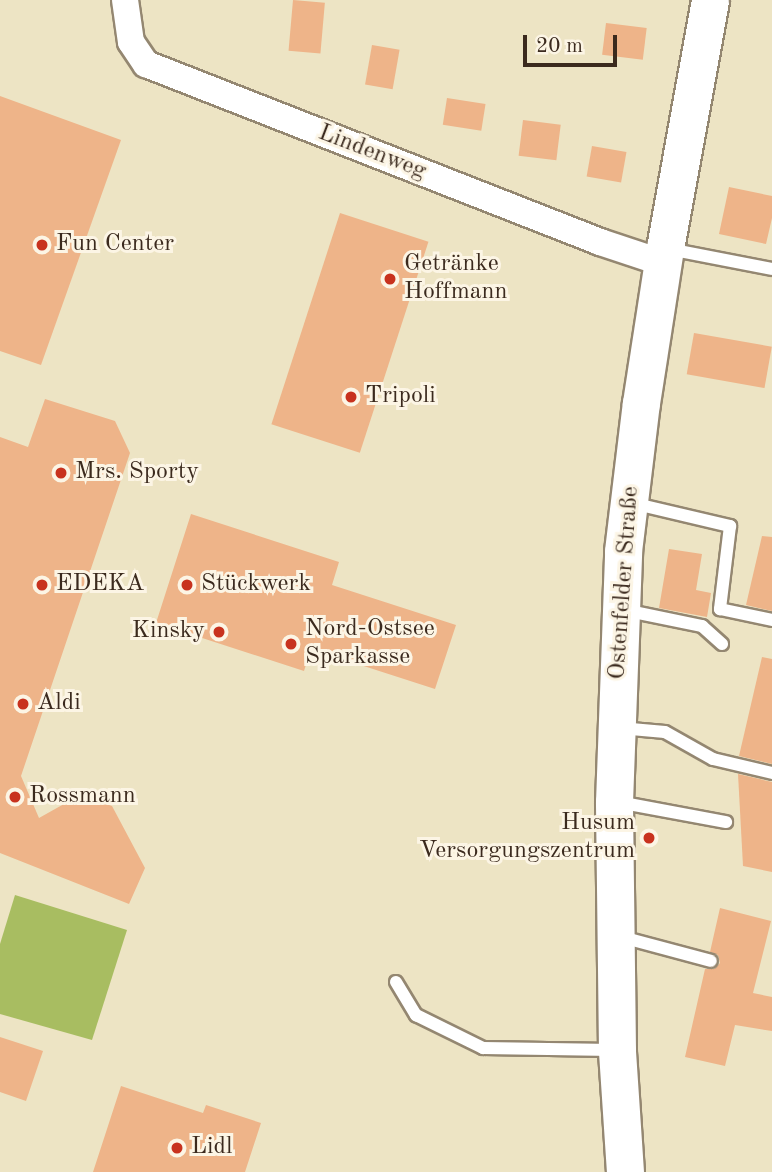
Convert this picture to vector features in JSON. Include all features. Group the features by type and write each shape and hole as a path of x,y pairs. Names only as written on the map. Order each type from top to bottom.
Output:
{"main road":[{"name":"Ostenfelder Straße","path":"625,1172 617,1050 615,934 614,802 620,609 628,502 664,256 710,0"}],"street":[{"name":"Lindenweg","path":"125,0 131,43 146,64 600,242 664,256"}],"lane":[{"path":"664,256 772,269"},
{"path":"628,502 730,526 720,609 772,620"},
{"path":"620,609 702,626 722,644"},
{"path":"616,727 665,732 713,759 772,773"},
{"path":"614,802 726,822"},
{"path":"615,934 711,961"},
{"path":"396,982 416,1016 483,1048 617,1050"}],"green space":[{"path":"15,895 127,930 92,1040 0,1014 0,944"}],"building":[{"path":"293,0 325,3 320,54 289,51"},
{"path":"606,23 647,28 643,60 602,55"},
{"path":"372,45 400,50 393,89 365,84"},
{"name":"Fun Center","path":"0,96 121,140 41,365 0,351"},
{"path":"447,98 486,104 481,131 443,125"},
{"path":"523,120 561,125 556,160 519,156"},
{"path":"592,146 626,152 621,183 587,177"},
{"path":"729,187 772,196 772,218 766,244 719,234"},
{"path":"340,213 428,242 360,453 271,424"},
{"path":"694,333 772,347 765,388 687,374"},
{"path":"45,399 115,421 130,453 21,776 39,818 80,795 112,806 145,868 129,904 0,853 0,437 28,447"},
{"path":"191,514 339,562 332,585 456,625 435,689 311,649 304,671 156,623"},
{"path":"762,536 772,537 772,611 746,605"},
{"path":"669,549 702,554 696,590 711,593 707,617 659,608"},
{"path":"762,657 772,659 772,764 739,756"},
{"path":"738,774 772,782 772,872 743,866"},
{"path":"720,908 771,921 753,993 772,997 772,1031 735,1025 725,1066 685,1057 705,969 714,969 720,963 718,955 710,952"},
{"path":"0,1037 43,1051 26,1101 0,1092"},
{"name":"Lidl","path":"121,1086 203,1113 206,1105 261,1123 245,1172 93,1172"}],"place":[{"name":"Fun Center","path":"42,245"},
{"name":"Getränke Hoffmann","path":"390,279"},
{"name":"Tripoli","path":"351,397"},
{"name":"Mrs. Sporty","path":"61,473"},
{"name":"EDEKA","path":"42,585"},
{"name":"Stückwerk","path":"187,585"},
{"name":"Kinsky","path":"219,632"},
{"name":"Nord-Ostsee Sparkasse","path":"291,644"},
{"name":"Aldi","path":"23,704"},
{"name":"Rossmann","path":"15,797"},
{"name":"Husum Versorgungszentrum","path":"649,838"},
{"name":"Lidl","path":"177,1148"}]}
